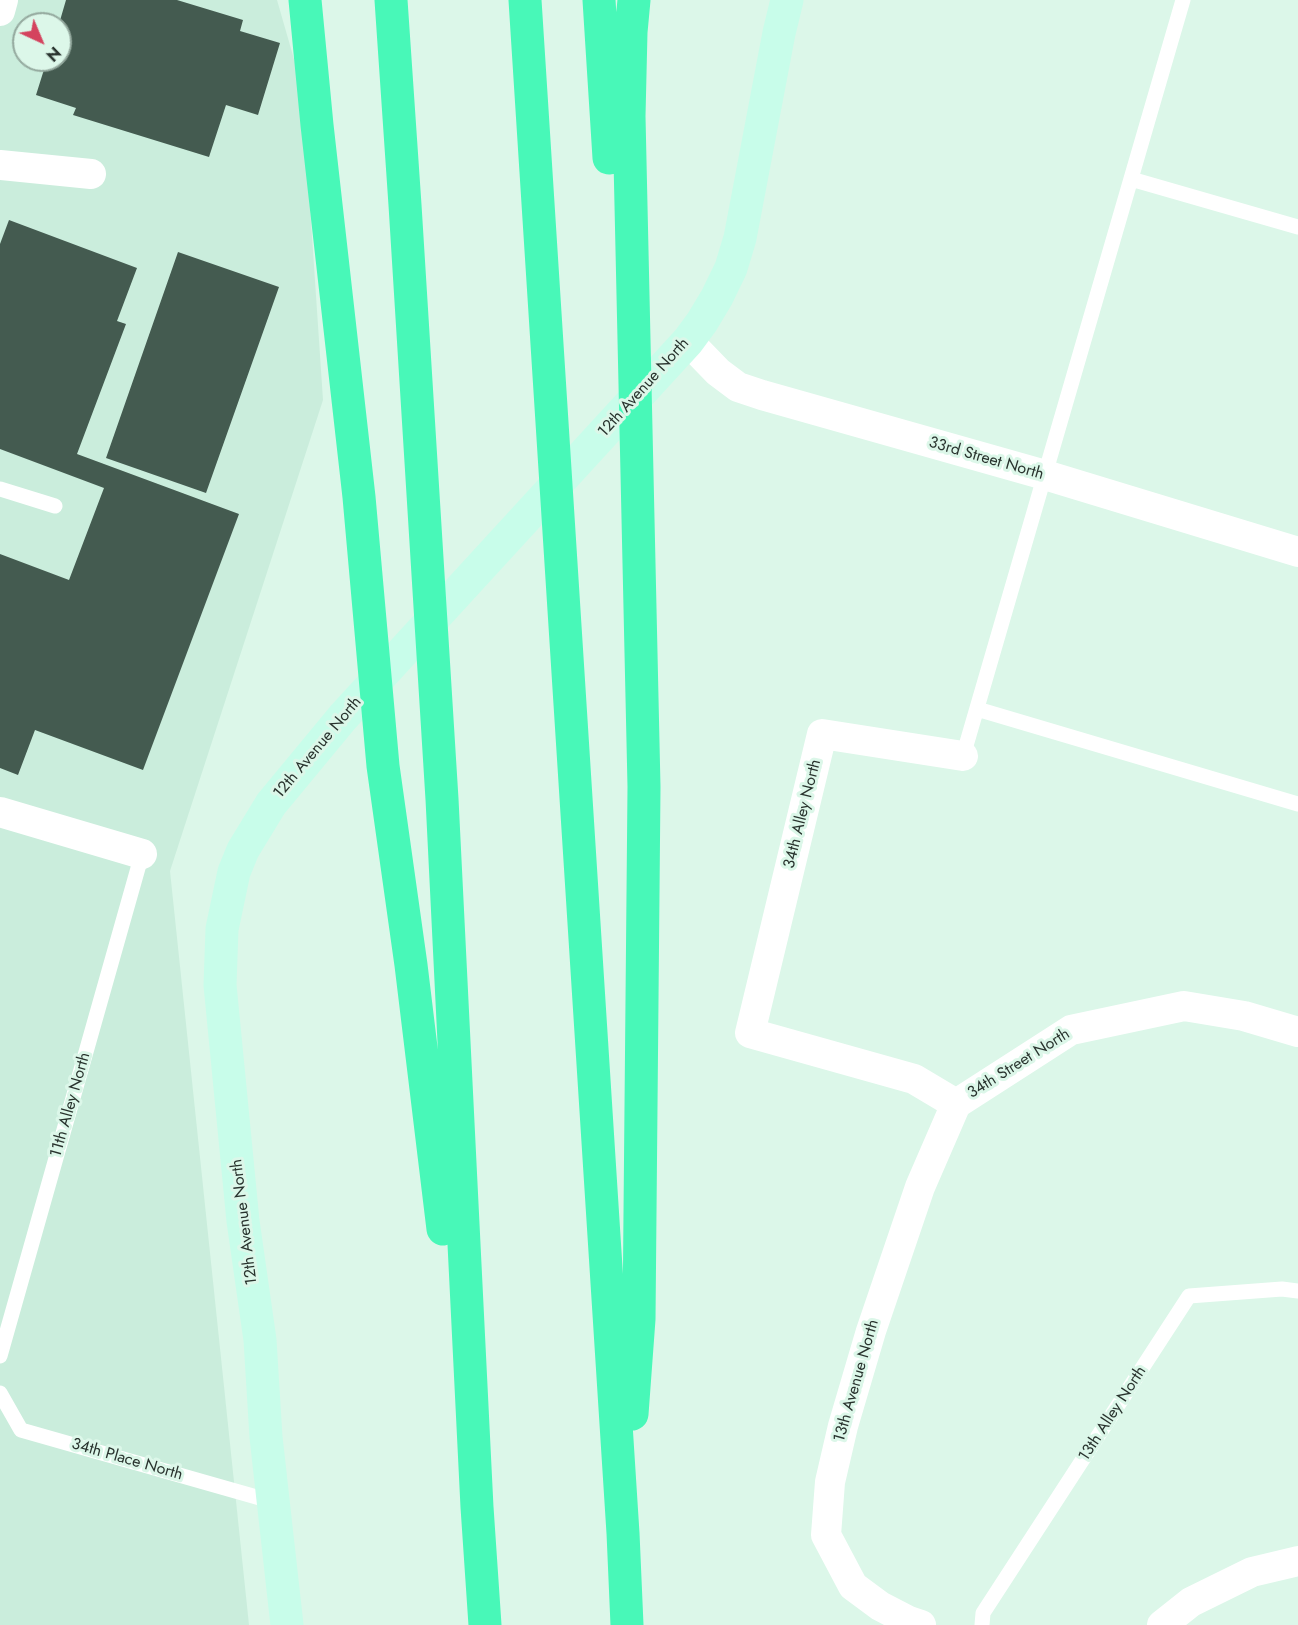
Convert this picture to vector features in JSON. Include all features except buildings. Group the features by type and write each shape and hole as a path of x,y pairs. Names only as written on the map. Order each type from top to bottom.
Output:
{"highway":[{"path":"305,0 359,497 383,766 412,976 477,1507"},
{"path":"391,0 442,799 477,1507 485,1625"},
{"path":"525,0 627,1625"},
{"path":"599,0 642,732"},
{"path":"623,1533 639,1319 644,788 629,116 634,0"}],"street":[{"path":"0,11 3,0"},
{"name":"12th Avenue North","path":"287,1625 266,1437 260,1340 243,1221 220,985 222,929 234,872 256,827 284,788 343,717 688,341 702,322 717,297 740,238 787,0"},
{"path":"0,165 91,174"},
{"name":"33rd Street North","path":"688,341 718,372 738,387 1045,475 1298,552"},
{"name":"34th Alley North","path":"750,1033 822,734 963,756"},
{"path":"0,812 142,854"},
{"name":"34th Street North","path":"750,1033 914,1079 956,1104 1071,1030 1184,1006 1244,1016 1298,1032"},
{"name":"13th Avenue North","path":"921,1625 880,1606 853,1586 826,1535 830,1482 843,1426 871,1331 920,1187 956,1104"},
{"path":"1162,1625 1191,1602 1252,1572 1298,1561"}],"lane":[{"path":"963,756 1183,0"},
{"path":"1131,179 1298,226"},
{"path":"0,489 55,506"},
{"path":"977,709 1298,804"},
{"name":"11th Alley North","path":"0,1356 142,854"},
{"name":"13th Alley North","path":"982,1625 984,1613 1189,1296 1282,1289 1298,1291"},
{"name":"34th Place North","path":"0,1393 21,1430 274,1502"}],"shaded area":[{"path":"0,0 277,0 302,87 323,400 170,871 249,1625 0,1625"}]}
